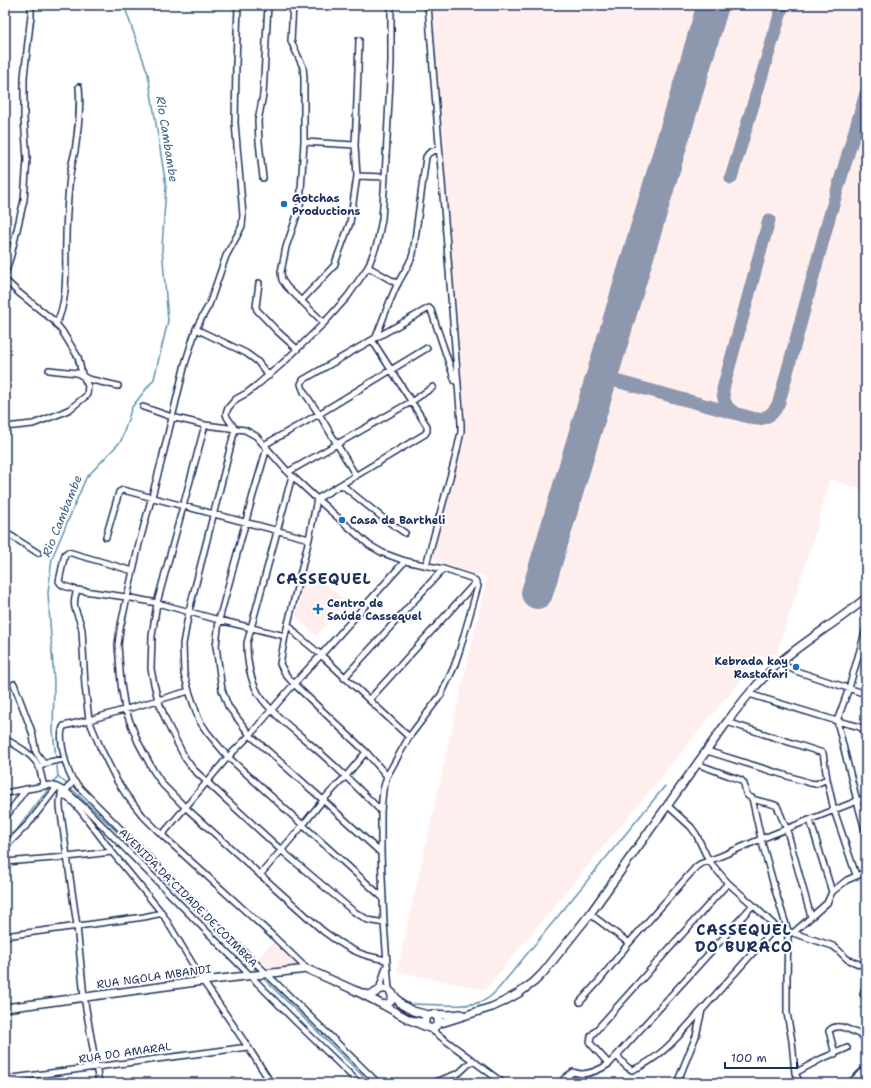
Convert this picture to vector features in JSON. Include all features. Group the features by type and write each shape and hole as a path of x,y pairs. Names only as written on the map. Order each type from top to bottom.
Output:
{"street":[{"path":"5,274 24,200 27,159 24,120 24,77 31,5"},
{"path":"238,5 235,123 244,215 240,230 226,256 209,305 196,329 185,364 126,597 118,645 121,684 125,709 138,742 163,785 260,875 334,939 361,954 387,962"},
{"path":"263,178 258,121 263,95 268,5"},
{"path":"293,5 291,41 303,67 304,77 304,142 300,206 286,248 281,272 282,280 324,323"},
{"path":"383,898 228,757 207,732 199,720 184,674 183,644 189,611 235,429 227,418 226,414 228,408 236,399 247,393 269,376 324,323 348,296 368,267 377,244 382,219 385,177 391,62 391,5"},
{"path":"426,565 461,432 428,5"},
{"path":"301,301 334,266 350,223 357,176 355,145 359,40"},
{"path":"56,324 61,314 64,301 67,211 71,168 79,114 79,87"},
{"path":"304,142 355,145"},
{"path":"374,338 413,254 426,157 430,151 439,150"},
{"path":"357,176 385,177"},
{"path":"368,267 398,284"},
{"path":"5,280 56,324 78,357 88,386 87,394 70,409 33,424 5,428"},
{"path":"259,283 257,310 297,349"},
{"path":"356,476 304,392 301,384 302,380 374,338 427,309 430,309 458,388"},
{"path":"196,329 246,353 257,361 269,376"},
{"path":"374,338 391,370 427,426 427,431 425,434 317,499 309,539 285,636 280,664 294,684 366,752 387,776"},
{"path":"381,853 250,735 228,706 222,690 216,646 219,620 266,447 427,348"},
{"path":"49,370 77,373 84,378 118,386"},
{"path":"381,811 346,776 272,710 258,693 250,674 247,657 247,643 277,531 290,474 337,444 411,402 433,387"},
{"path":"142,407 172,417 205,425 250,432 256,436 290,474 369,545 383,553 405,562 443,569 471,578 478,586 454,667 441,695 409,737 387,776 383,790 381,811 381,853 384,923 392,1000 388,1004 382,1004 378,1002 376,997 387,962"},
{"path":"205,425 157,603 152,636 151,669 158,700 178,746 193,768 207,782 281,850 353,911 368,920 384,923"},
{"path":"342,485 383,518 405,533"},
{"path":"106,537 119,492 124,490 309,539"},
{"path":"5,532 38,553"},
{"path":"133,571 67,553 65,554 59,580 64,586 77,590 157,603 285,636"},
{"path":"162,835 228,757 250,735 294,684 405,562"},
{"path":"344,678 443,569"},
{"path":"370,700 476,582"},
{"path":"77,590 74,599 74,606 82,630 83,664 89,720 117,781 139,811 162,835 307,969 366,995 384,988 390,991 402,1005 413,1011 435,1015 438,1018 435,1027"},
{"path":"435,1027 503,1002 534,982 543,973 590,914 727,722 749,694 767,674 779,664 866,598"},
{"path":"288,624 297,635 321,655 409,737"},
{"path":"866,629 849,688 837,721 866,834"},
{"path":"779,664 796,672 866,694"},
{"path":"14,684 32,732 36,752 41,766 44,786"},
{"path":"5,847 63,790 73,783 63,760 61,732 64,726 189,691"},
{"path":"749,694 861,727 866,740"},
{"path":"727,722 820,751 822,753 834,810 856,875"},
{"path":"5,739 29,754 41,766"},
{"path":"707,750 810,784 816,784 827,779"},
{"path":"260,875 323,800 366,752"},
{"path":"41,766 49,762 63,760"},
{"path":"697,764 741,780 745,786 745,792 752,798 776,805 787,830 811,917"},
{"name":"AVENIDA DA CIDADE DE COIMBRA","path":"73,783 378,1083"},
{"path":"5,792 26,790 50,785 63,790 162,913 203,981 271,1083"},
{"path":"5,818 26,790"},
{"path":"63,790 60,807 77,926 84,997 99,1083"},
{"name":"AVENIDA DA CIDADE DE COIMBRA","path":"63,790 86,809 252,975 295,1021 359,1083"},
{"path":"752,798 761,839 776,893 790,932 787,979 787,1013 795,1072 800,1083"},
{"path":"580,1002 629,943 700,864 866,798"},
{"path":"667,806 691,827 709,860 719,873 776,926 833,946 847,959 866,967"},
{"path":"810,820 832,892"},
{"path":"5,862 112,852"},
{"path":"790,932 827,903 832,892 847,880 866,872"},
{"path":"609,1064 590,1043 591,1036 728,882"},
{"path":"560,1083 573,1072 580,1074 591,1072 609,1064 753,904"},
{"path":"5,936 144,917 162,913"},
{"path":"590,914 629,943"},
{"path":"617,1055 627,1067 632,1070 660,1054 702,1010 776,926"},
{"name":"RUA NGOLA MBANDI","path":"5,1008 203,981 307,969"},
{"path":"864,994 866,986"},
{"path":"354,990 410,1020 435,1027 446,1040 504,1083"},
{"path":"410,1020 425,1023 425,1019 430,1015 463,1014 492,1007"},
{"path":"677,1083 696,1036 702,1010"},
{"path":"835,1054 829,1031 833,1028 840,1026 866,1037"},
{"name":"RUA DO AMARAL","path":"5,1079 248,1047"},
{"path":"795,1072 846,1048"},
{"path":"434,1083 459,1073 473,1060"},
{"path":"850,1083 866,1068"}],"shaded area":[{"path":"431,5 866,5 866,491 830,479 816,531 777,654 761,656 485,990 397,971 487,578 439,562 433,557 432,553 464,442 465,418"},
{"name":"Centro de Saúde Cassequel","path":"307,568 346,601 316,636 296,617"},
{"path":"275,940 297,963 295,966 269,968 258,958"}],"waterway":[{"name":"Rio Cambambe","path":"58,776 53,731 54,682 48,593 52,558 86,478 121,441 132,407 154,379 168,321 162,248 166,186 148,74 124,5"},
{"path":"58,776 110,825 258,972"},
{"path":"52,784 58,776"},
{"path":"413,1004 470,1004 478,1003 491,996 665,786"},
{"path":"5,840 19,827 50,787"},
{"path":"262,977 370,1083"}],"taxiway":[{"path":"731,178 783,5"},
{"path":"601,377 756,419 767,417 773,412 779,402 829,218 866,93"},
{"path":"735,413 729,409 725,403 723,389 769,220"}],"runway":[{"path":"537,593 713,5"}],"place":[{"name":"Gotchas Productions","path":"284,204"},
{"name":"Casa de Bartheli","path":"342,520"},
{"name":"Centro de Saúde Cassequel","path":"318,609"},
{"name":"Kebrada kay Rastafari","path":"796,667"}],"district":[{"name":"CASSEQUEL","path":"324,579"},
{"name":"CASSEQUEL DO BURACO","path":"744,938"}]}
